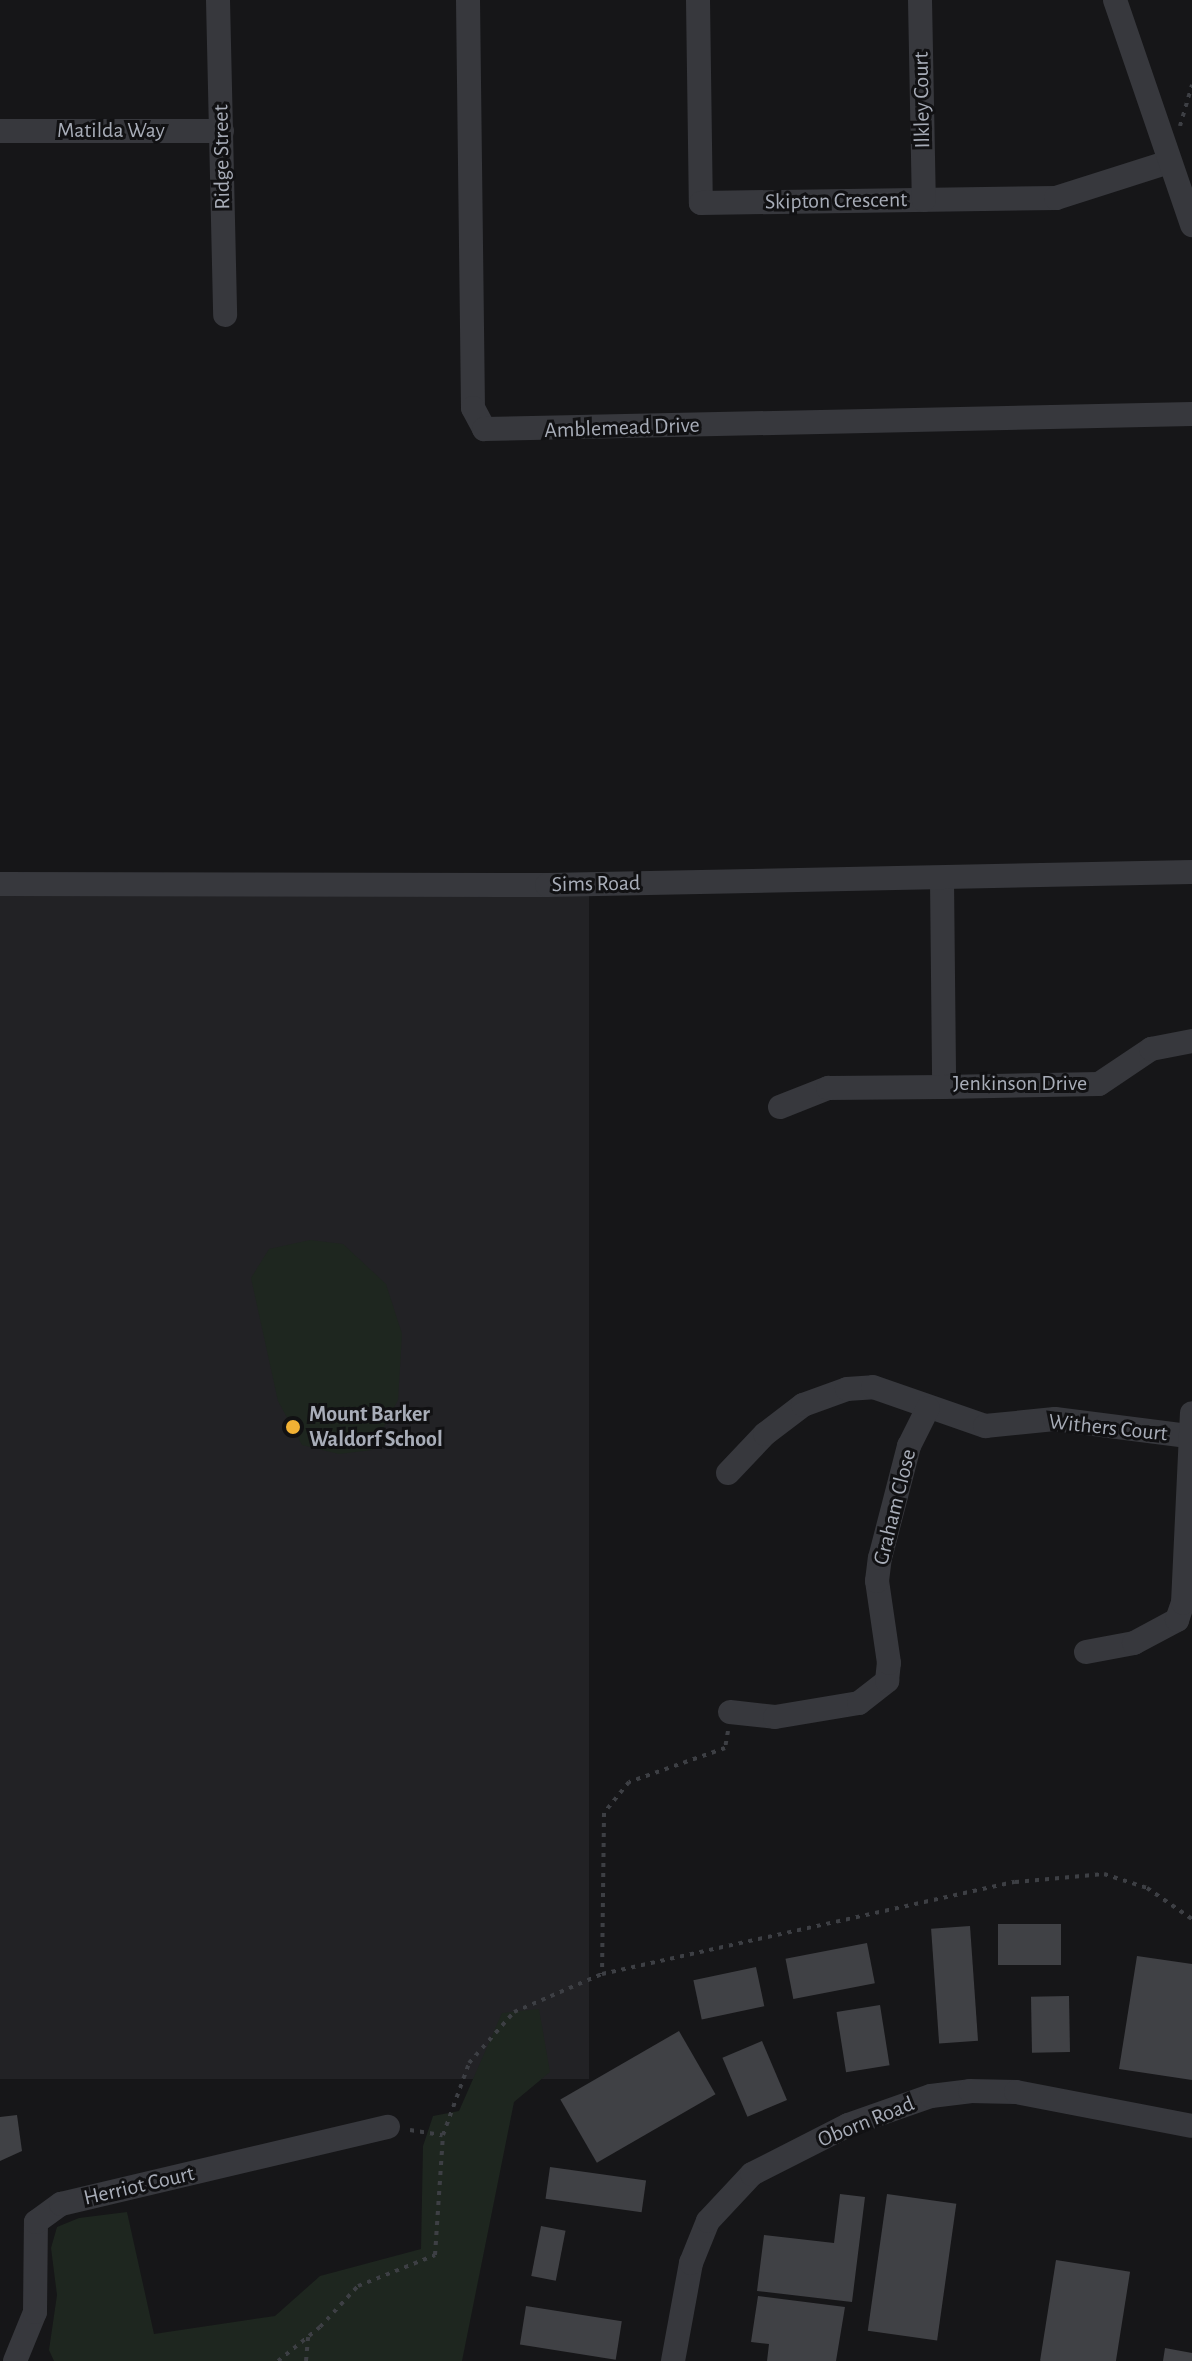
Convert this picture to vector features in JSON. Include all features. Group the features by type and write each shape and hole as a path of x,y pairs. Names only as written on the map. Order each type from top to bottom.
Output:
{"street":[{"name":"Ridge Street","path":"218,0 225,315"},
{"name":"Amblemead Drive","path":"468,0 473,408 484,429 1192,414"},
{"name":"Skipton Crescent","path":"698,0 701,203 1056,198 1169,162"},
{"name":"Ilkley Court","path":"920,0 924,200"},
{"path":"1115,0 1192,225"},
{"name":"Matilda Way","path":"0,131 222,131"},
{"name":"Sims Road","path":"0,884 942,880 1192,872"},
{"name":"Jenkinson Drive","path":"942,880 944,1087 1099,1084 1151,1049 1192,1041"},
{"path":"780,1107 828,1088 944,1087"},
{"name":"Withers Court","path":"728,1473 765,1434 827,1393 873,1387 985,1426 1055,1419 1190,1425"},
{"name":"Graham Close","path":"730,1712 775,1717 859,1703 887,1681 889,1663 877,1581 880,1558 909,1446 928,1408"},
{"path":"1086,1652 1134,1643 1177,1620 1183,1603 1190,1425"},
{"name":"Oborn Road","path":"673,2361 691,2263 708,2221 752,2174 848,2125 931,2096 970,2091 1016,2092 1192,2126"},
{"name":"Herriot Court","path":"15,2361 35,2312 36,2222 61,2204 388,2127"}],"path":[{"path":"1179,127 1192,85"},
{"path":"602,1974 604,1813 629,1782 725,1748 730,1712"},
{"path":"278,2361 308,2337 358,2286 435,2255 443,2135 469,2063 514,2012 602,1974 1015,1882 1104,1874 1147,1888 1192,1919"},
{"path":"388,2127 443,2135"},
{"path":"306,2361 308,2337"}],"shaded area":[{"name":"Mount Barker Waldorf School","path":"0,896 589,896 589,2079 0,2079"},
{"path":"310,1240 343,1244 386,1284 402,1334 398,1400 372,1450 339,1454 302,1445 278,1401 251,1278 269,1249"},
{"path":"539,2009 550,2072 514,2102 462,2361 54,2361 49,2350 57,2295 51,2248 57,2227 79,2218 127,2212 154,2334 275,2316 320,2276 421,2249 423,2146 433,2116 459,2111 502,2013"}],"building":[{"path":"998,1924 1061,1924 1061,1965 998,1965"},
{"path":"970,1926 978,2041 939,2043 931,1929"},
{"path":"867,1943 875,1983 793,1999 786,1959"},
{"path":"1137,1956 1192,1964 1192,2080 1119,2069"},
{"path":"756,1967 764,2006 702,2019 693,1980"},
{"path":"1069,1996 1070,2052 1032,2053 1031,1997"},
{"path":"880,2005 890,2065 846,2072 837,2012"},
{"path":"679,2031 715,2094 597,2163 560,2100"},
{"path":"762,2041 787,2100 747,2117 722,2058"},
{"path":"17,2115 22,2151 0,2161 0,2117"},
{"path":"550,2167 646,2180 642,2212 546,2199"},
{"path":"840,2194 865,2197 852,2302 757,2291 764,2235 834,2243"},
{"path":"887,2194 956,2204 937,2340 868,2331"},
{"path":"541,2226 566,2231 556,2281 531,2276"},
{"path":"1056,2260 1130,2272 1116,2361 1040,2361"},
{"path":"758,2296 845,2307 836,2361 767,2361 769,2344 751,2342"},
{"path":"526,2306 622,2321 616,2360 520,2345"},
{"path":"1165,2348 1192,2353 1192,2361 1163,2361"}],"place":[{"name":"Mount Barker Waldorf School","path":"293,1427"}]}
